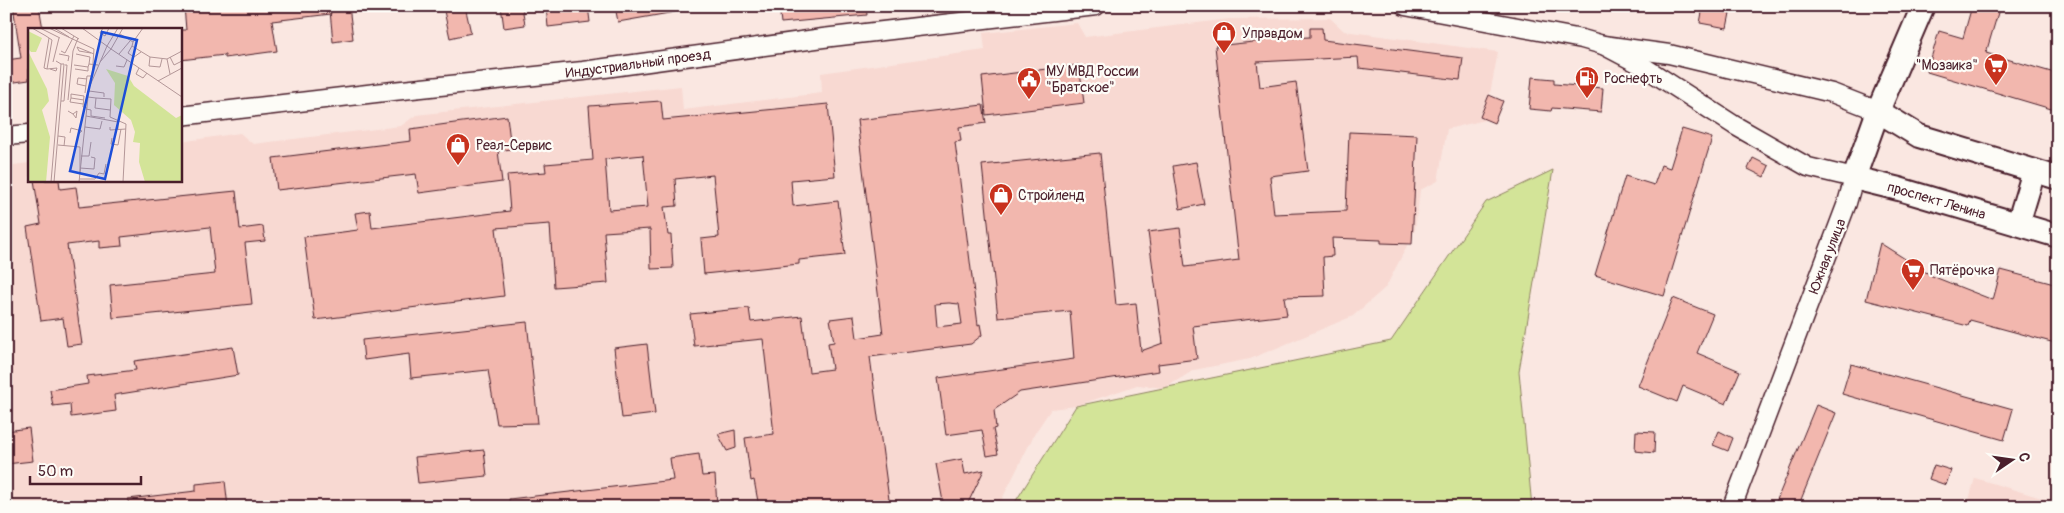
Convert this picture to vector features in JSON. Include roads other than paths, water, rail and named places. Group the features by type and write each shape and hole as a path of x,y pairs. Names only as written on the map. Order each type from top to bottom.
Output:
{"main road":[{"name":"Южная улица","path":"1854,178 1878,111 1923,6"},
{"path":"1878,111 1919,136 2058,178"},
{"path":"2018,224 2034,171"},
{"name":"проспект Ленина","path":"1854,178 2058,236"}],"street":[{"name":"Индустриальный проезд","path":"181,116 583,71 813,40 1096,6"},
{"path":"1405,6 1582,39 1604,45 1669,54 1832,93 1878,111"},
{"path":"1604,45 1641,65 1734,125 1804,164 1854,178"},
{"path":"6,136 28,134"},
{"name":"Южная улица","path":"1732,507 1839,225 1854,178"}],"place":[{"name":"Управдом","path":"1224,54"},
{"name":"\"Мозаика\"","path":"1996,86"},
{"name":"Роснефть","path":"1587,99"},
{"name":"МУ МВД России \"Братское\"","path":"1029,100"},
{"name":"Реал-Сервис","path":"458,166"},
{"name":"Стройленд","path":"1001,216"},
{"name":"Пятёрочка","path":"1913,291"}]}
